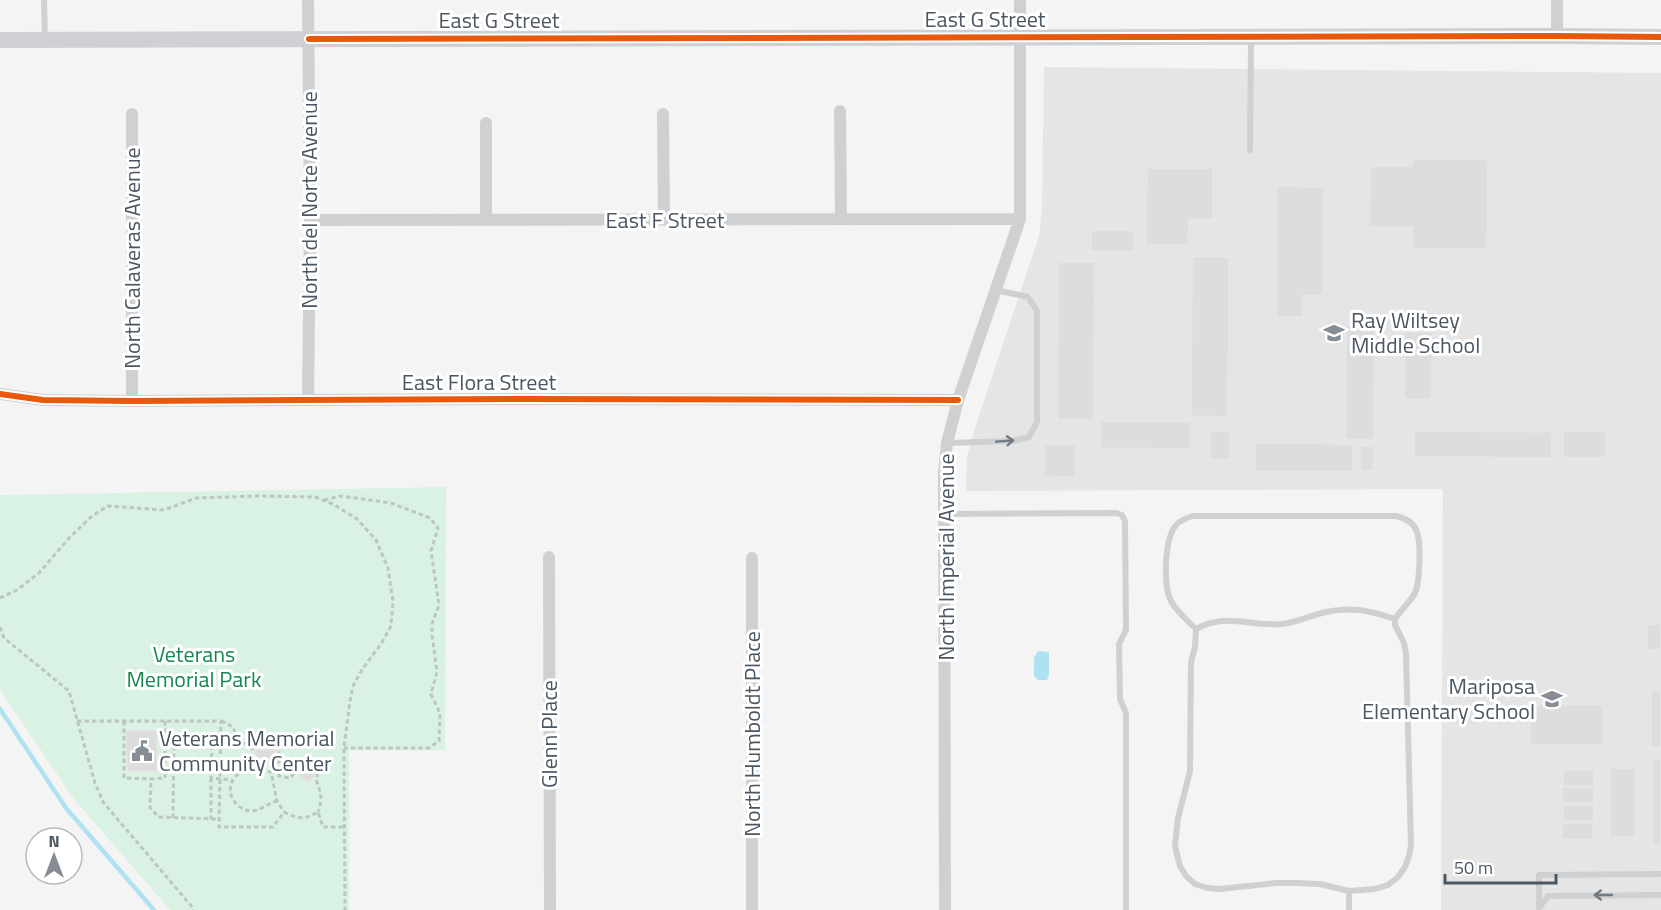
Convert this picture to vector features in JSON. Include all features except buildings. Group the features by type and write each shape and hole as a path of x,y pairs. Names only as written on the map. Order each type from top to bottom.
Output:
{"street":[{"name":"North del Norte Avenue","path":"308,0 310,220 308,400"},
{"name":"North Imperial Avenue","path":"945,910 944,472 947,443 958,400 1020,219 1020,0"},
{"path":"1557,0 1557,36"},
{"name":"East G Street","path":"0,40 1661,37"},
{"path":"840,111 841,219"},
{"name":"North Calaveras Avenue","path":"132,114 132,401"},
{"path":"663,114 664,220"},
{"path":"486,123 486,220"},
{"name":"East F Street","path":"310,220 1020,219"},
{"name":"East Flora Street","path":"0,394 43,400 132,401 958,400"},
{"name":"Glenn Place","path":"549,557 550,910"},
{"name":"North Humboldt Place","path":"752,558 752,910"}],"lane":[{"path":"44,0 45,40"},
{"path":"1250,150 1251,37"},
{"path":"947,443 1012,441 1029,437 1037,423 1037,311 1028,297 996,290"},
{"path":"944,514 1116,513 1122,515 1125,521 1126,630 1119,644 1120,699 1126,713 1126,910"},
{"path":"1386,515 1405,518 1418,533 1419,582 1410,600 1395,619 1406,654 1410,845 1405,867 1398,877 1388,885 1375,889 1349,891 1320,884 1276,883 1219,889 1195,884 1180,866 1175,846 1178,818 1191,771 1191,662 1196,629 1178,610 1167,592 1166,553 1171,532 1176,524 1193,516 1386,515"},
{"path":"1196,629 1207,624 1234,620 1259,624 1284,624 1341,609 1373,612 1395,619"},
{"path":"1539,908 1539,875 1661,874"},
{"path":"1349,891 1349,910"},
{"path":"1539,908 1548,896 1661,895"}],"path":[{"path":"324,500 341,496 391,503 430,518 438,528 431,551 439,604 432,624 437,672 431,694 440,713 439,741 429,748 344,748"},
{"path":"0,598 17,590 39,573 70,537 92,516 108,506 164,510 196,498 315,497 333,504 357,519 376,540 388,568 393,602 391,626 353,686 344,748 345,910"},
{"path":"0,627 4,638 69,691 95,783 103,802 194,910"},
{"path":"78,720 221,721 231,724 242,742 252,746 279,745 279,776"},
{"path":"124,721 124,778 151,779 165,778 165,721"},
{"path":"221,721 219,827 273,827 284,812"},
{"path":"165,737 221,738"},
{"path":"172,818 174,738"},
{"path":"211,819 212,738"},
{"path":"252,746 252,768"},
{"path":"272,778 279,776 290,778 301,765 308,763 318,772 316,780 321,792 321,804 318,812 308,818 296,818 284,812 277,801 272,778 271,772 252,768 244,770 231,782 231,796 236,805 243,810 254,811 277,801"},
{"path":"211,778 233,780"},
{"path":"151,779 150,808 159,817 219,819"},
{"path":"318,812 323,827 345,827"}],"shaded area":[{"name":"Ray Wiltsey Middle School","path":"1044,67 1661,73 1661,910 1441,910 1443,489 966,491 967,458 974,431 1039,236 1042,210"}],"green space":[{"name":"Veterans Memorial Park","path":"446,487 445,750 349,750 349,910 170,910 74,799 0,690 0,495"}],"water":[{"path":"1038,651 1049,652 1047,680 1038,680 1034,676 1034,657"}],"waterway":[{"path":"0,709 66,808 154,910"}],"cycle path":[{"path":"309,39 1661,37"},
{"path":"0,394 43,400 132,401 958,400"}],"place":[{"name":"Ray Wiltsey Middle School","path":"1334,333"},
{"name":"Mariposa Elementary School","path":"1552,699"},
{"name":"Veterans Memorial Community Center","path":"142,751"}]}
